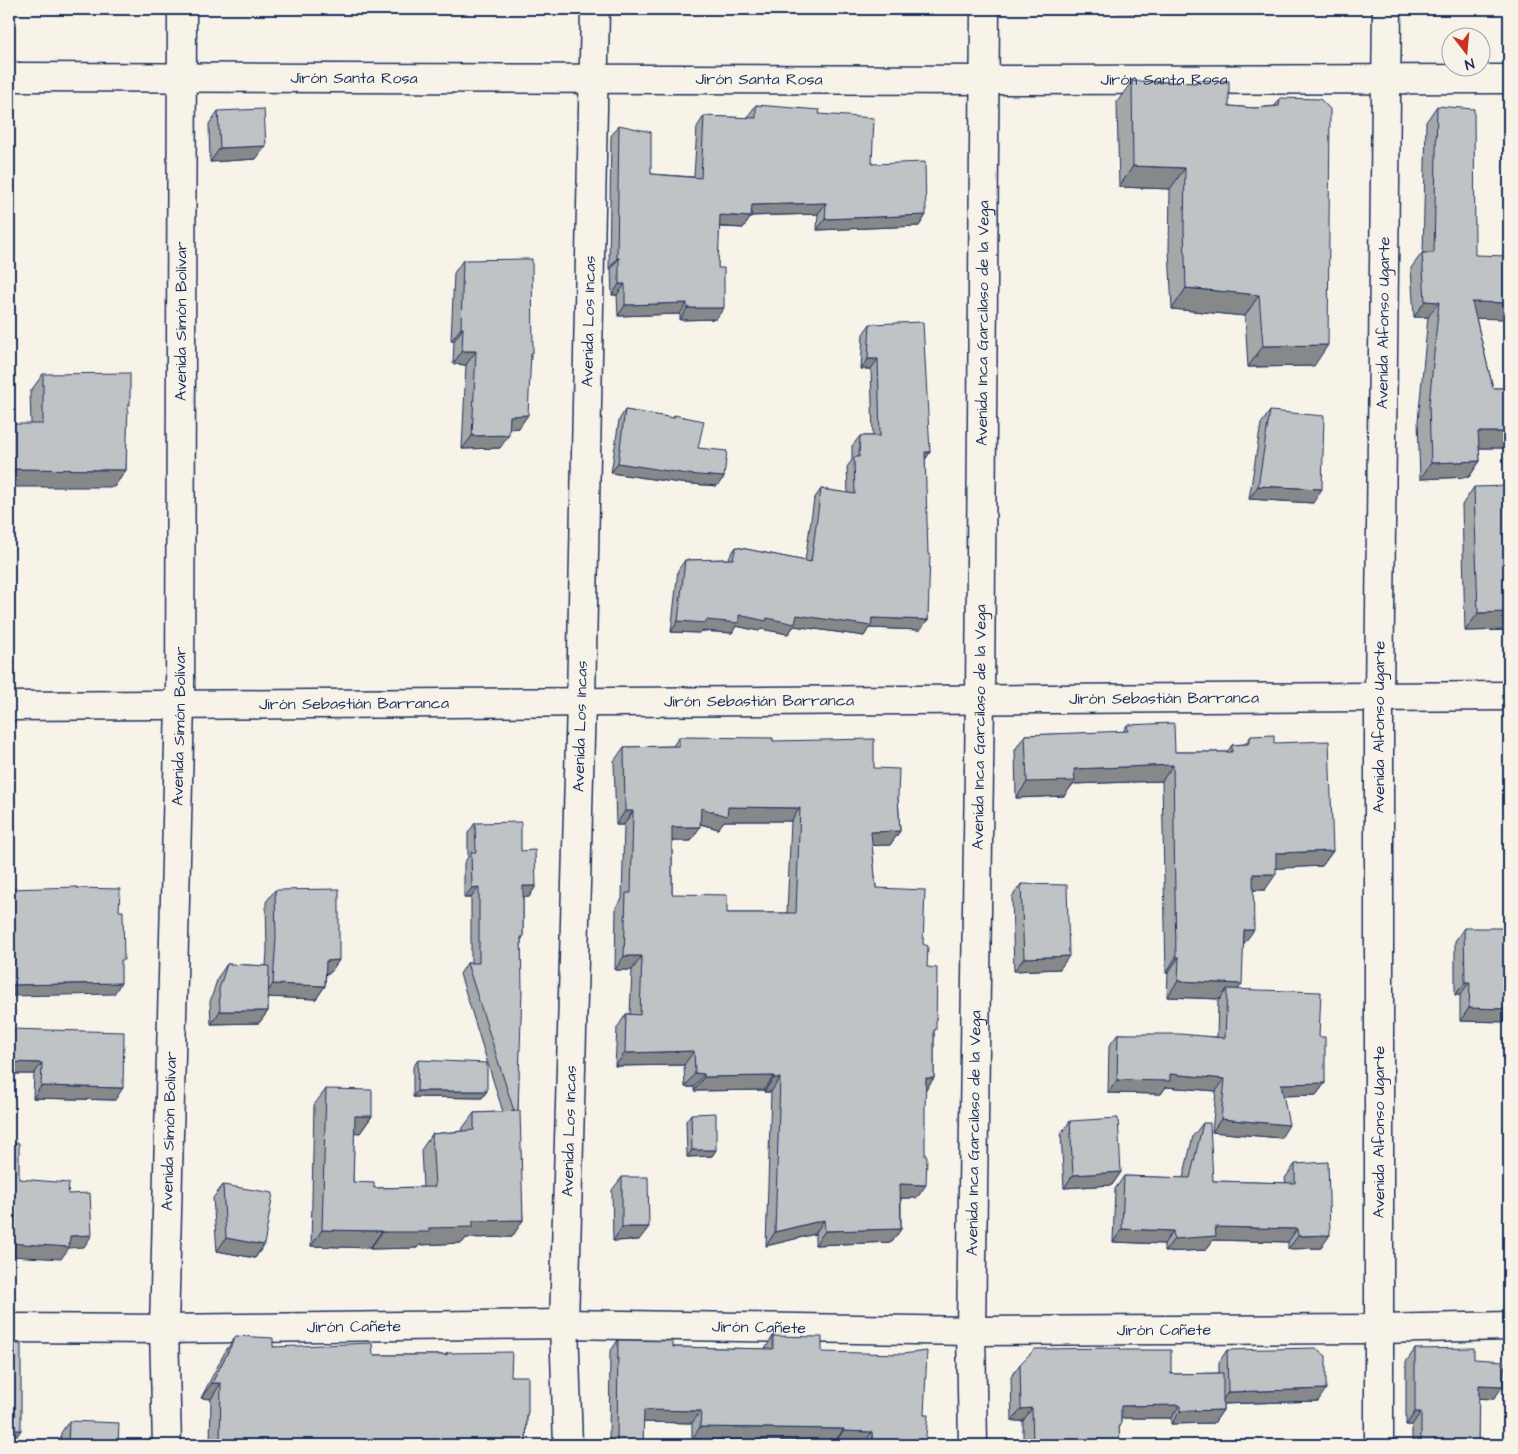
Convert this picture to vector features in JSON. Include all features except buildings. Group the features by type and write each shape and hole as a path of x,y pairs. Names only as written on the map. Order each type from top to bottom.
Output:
{"street":[{"name":"Avenida Simón Bolívar","path":"167,1445 164,1329 180,704 182,9"},
{"name":"Avenida Los Incas","path":"568,1445 564,1324 581,702 595,9"},
{"name":"Avenida Inca Garcilaso de la Vega","path":"974,1445 971,1332 980,699 985,9"},
{"name":"Avenida Alfonso Ugarte","path":"1379,1445 1379,697 1387,9"},
{"name":"Jirón Santa Rosa","path":"9,77 985,80 1509,79"},
{"name":"Jirón Sebastián Barranca","path":"9,706 1509,696"},
{"name":"Jirón Cañete","path":"9,1328 164,1329 564,1324 971,1332 1379,1329 1509,1326"}]}
